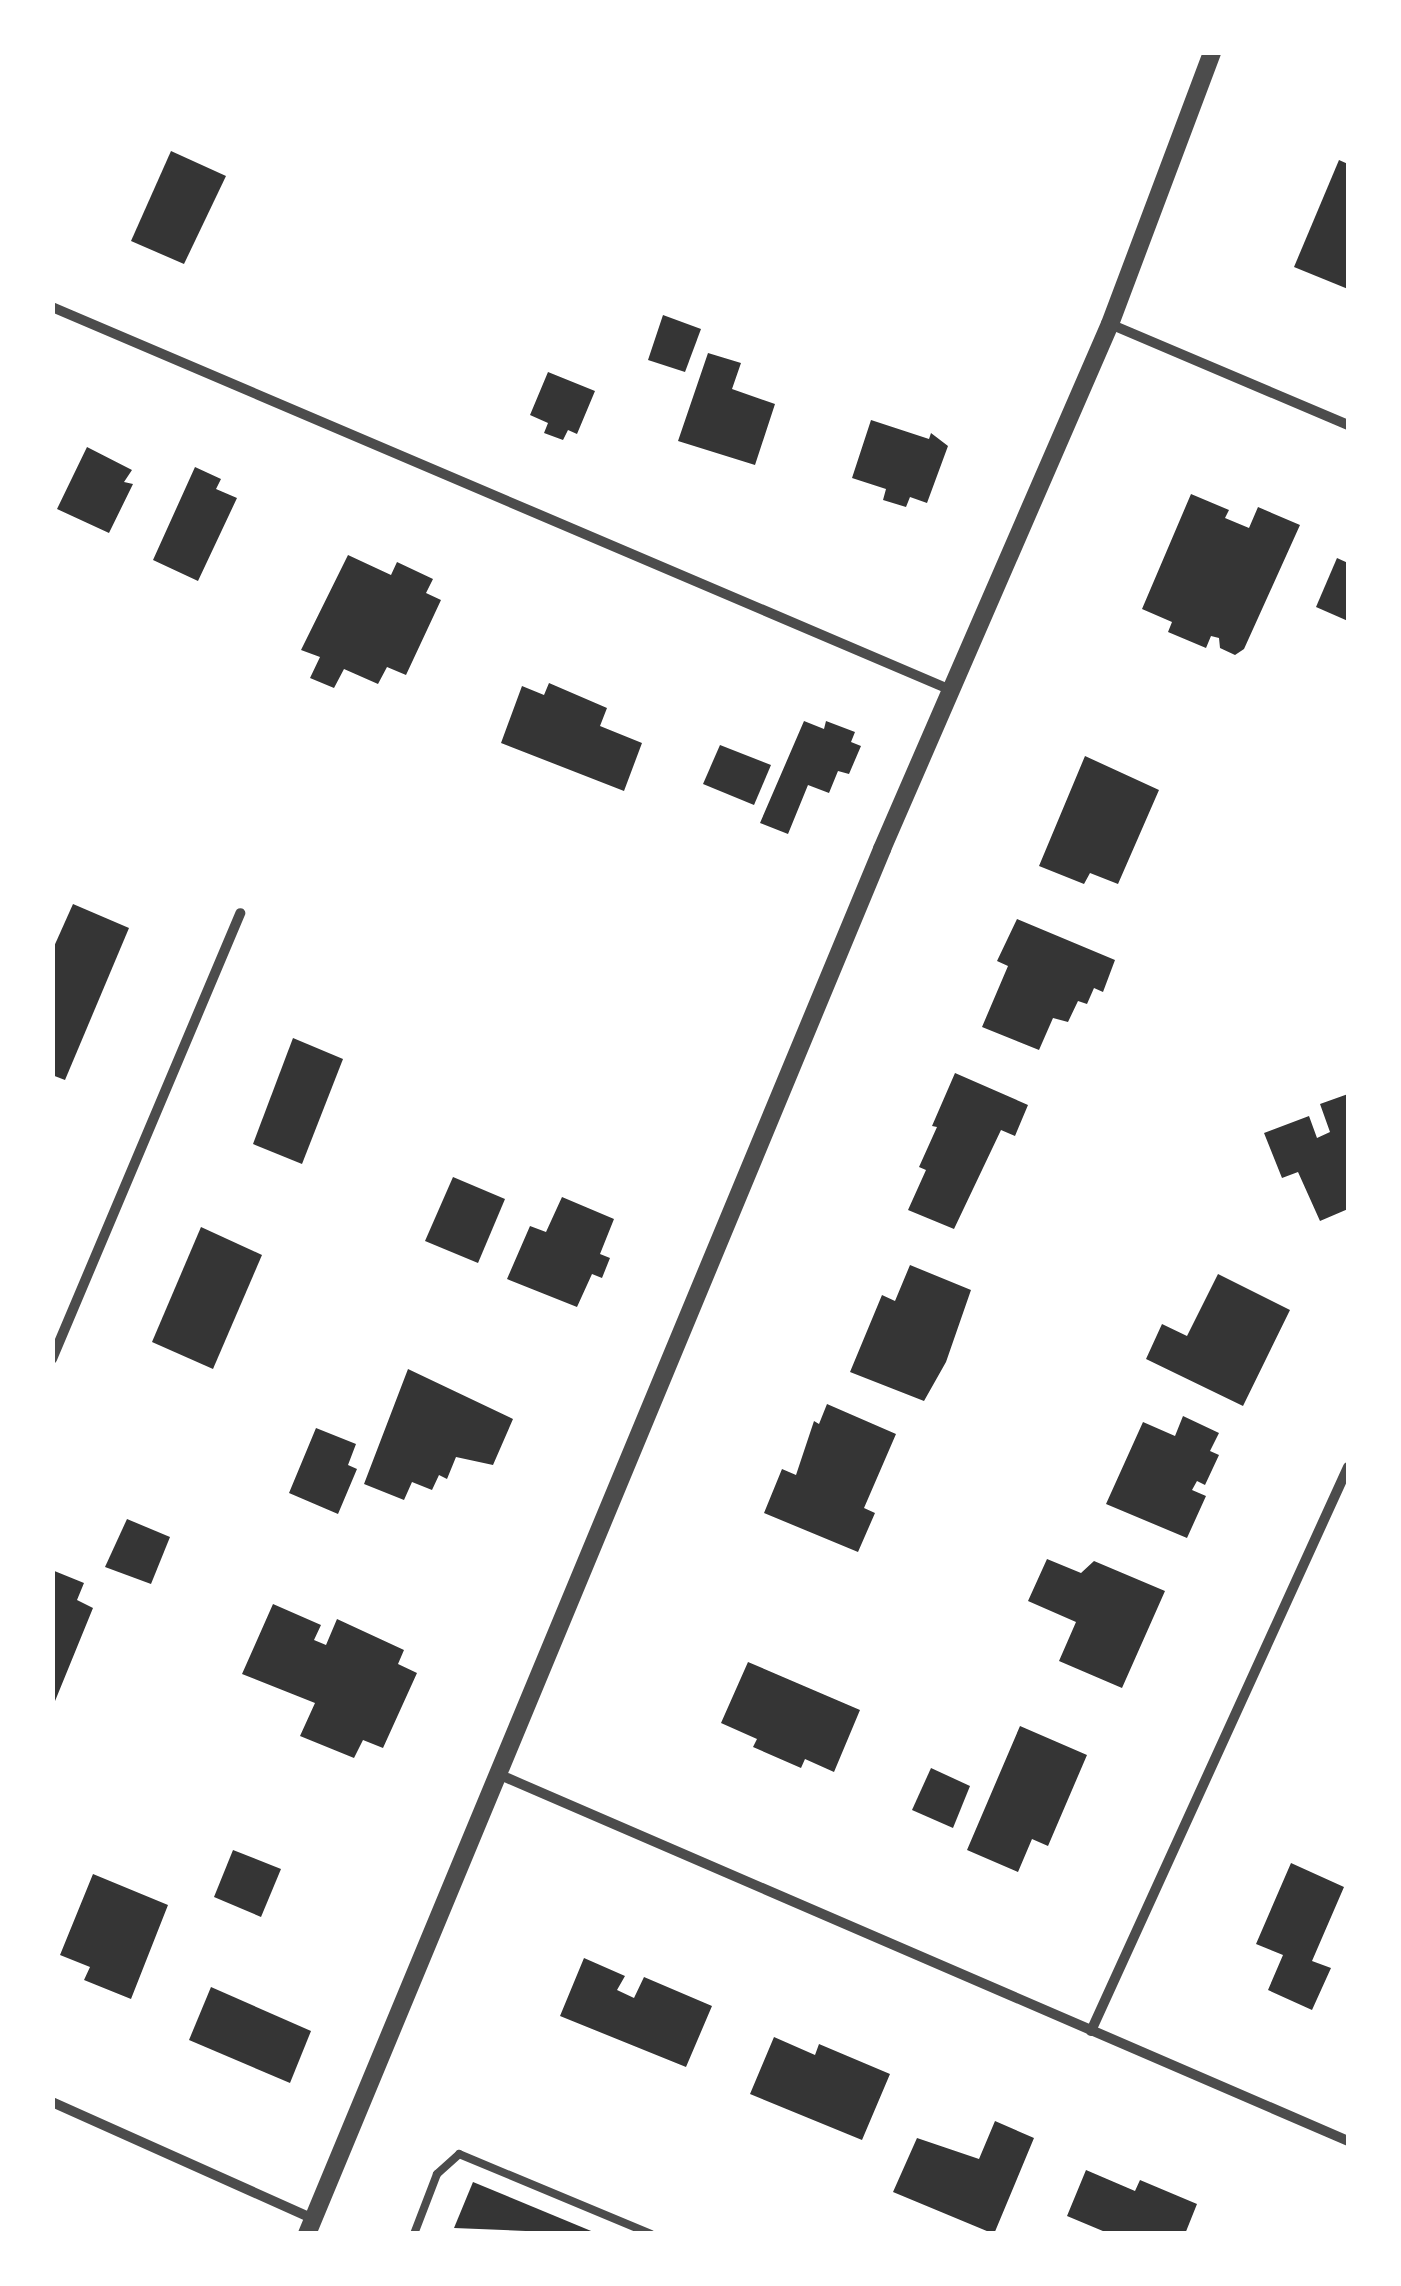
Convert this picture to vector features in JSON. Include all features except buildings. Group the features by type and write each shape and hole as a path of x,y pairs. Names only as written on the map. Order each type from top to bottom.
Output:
{"street":[{"path":"52,2102 311,2226 951,690 1110,324 1212,52"},
{"path":"52,308 951,690"},
{"path":"1110,324 1348,425"},
{"path":"52,1360 240,912"},
{"path":"1091,2031 1348,1467"},
{"path":"498,1774 1348,2140"}],"lane":[{"path":"414,2234 438,2174 458,2154 651,2234"}]}
